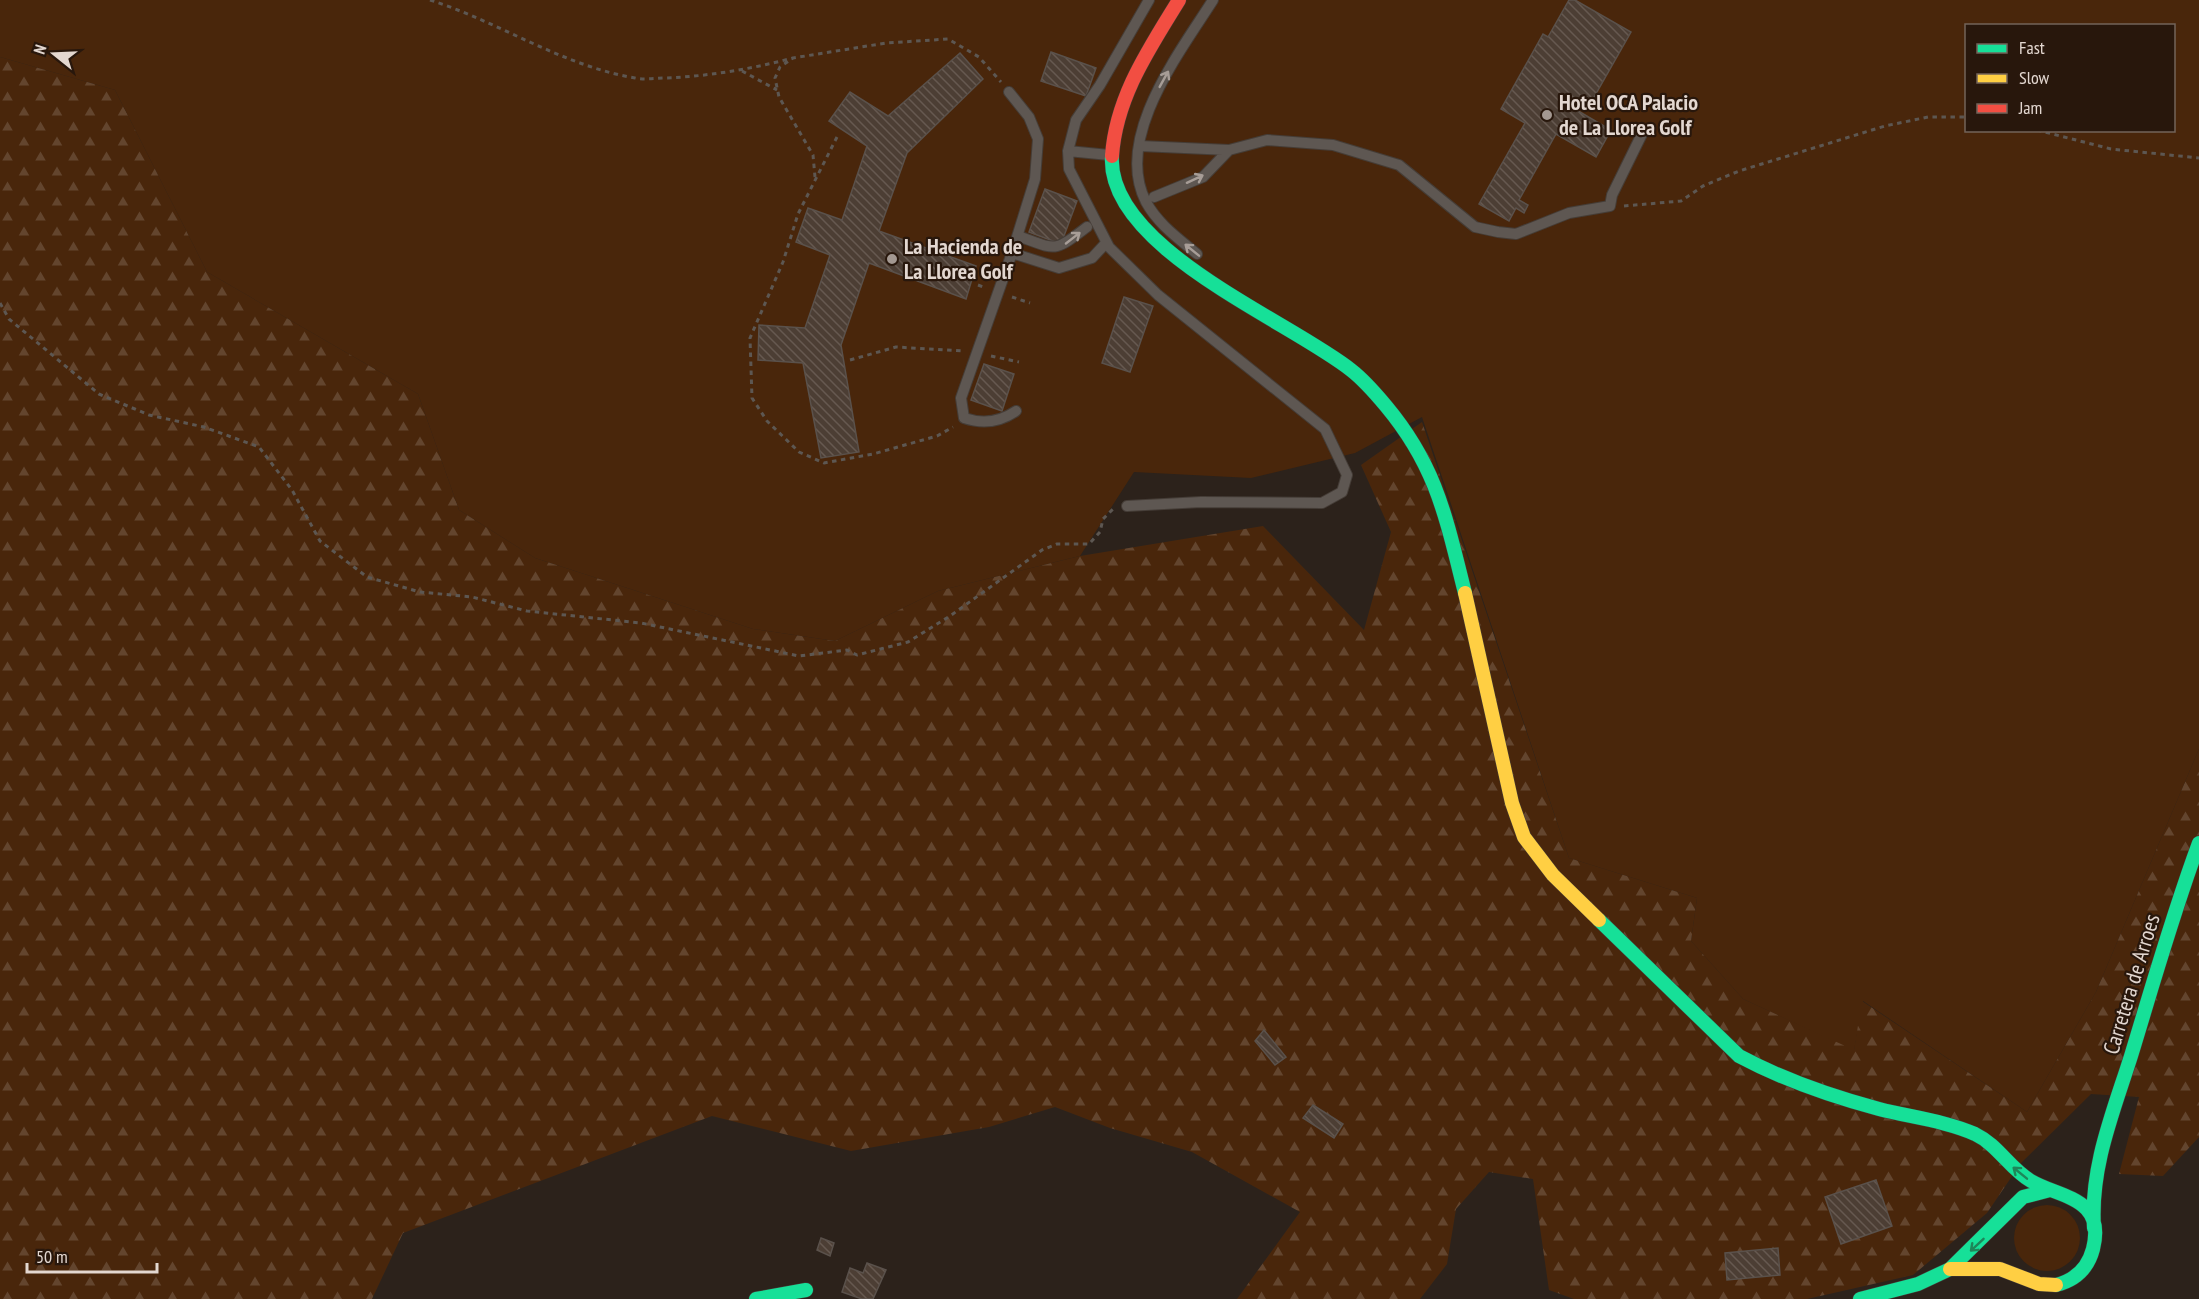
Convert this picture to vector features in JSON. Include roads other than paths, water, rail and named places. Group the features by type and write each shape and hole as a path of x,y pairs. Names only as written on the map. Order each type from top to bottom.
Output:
{"main road":[{"path":"1179,0 1125,93 1117,116 1110,155 1112,177 1124,202 1148,236 1171,255 1230,294 1352,370 1385,405 1416,445 1441,499 1479,650 1512,803 1524,837 1553,875 1739,1056 1769,1074 1810,1090 1962,1129 1983,1138 1994,1151 2030,1181 2077,1200 2088,1212 2094,1228"},
{"name":"Carretera de Arroes","path":"1950,1269 1977,1267 2001,1269 2034,1284 2050,1286 2073,1278 2090,1260 2095,1244 2091,1206 2094,1184 2182,888 2199,843"},
{"path":"1860,1299 1918,1284 1950,1269 2023,1197 2055,1191 2079,1176 2106,1140"},
{"path":"1994,1151 2001,1178"},
{"path":"2000,1243 2005,1217 2004,1197"},
{"path":"2004,1258 2019,1277"},
{"path":"756,1299 806,1290"}],"lane":[{"path":"1126,506 1201,502 1322,503 1342,492 1347,476 1325,429 1158,295 1106,243 1069,169 1068,151 1076,120 1100,85 1149,0"},
{"path":"1213,0 1161,83 1143,129 1137,166 1146,201 1164,227 1200,256 1230,294"},
{"path":"1010,92 1029,117 1038,139 1035,179 1018,236 961,398 964,418 976,422 1003,420 1016,411"},
{"path":"1140,146 1228,150 1267,140 1333,145 1399,165 1475,227 1516,234 1569,213 1610,206 1612,195 1642,134"},
{"path":"1154,197 1203,177 1228,150"},
{"path":"1068,151 1110,155"},
{"path":"1018,236 1053,249 1061,248 1087,227"},
{"path":"1012,252 1059,268 1092,258 1106,243"}],"place":[{"name":"Hotel OCA Palacio de La Llorea Golf","path":"1547,115"},
{"name":"La Hacienda de La Llorea Golf","path":"892,259"}]}
